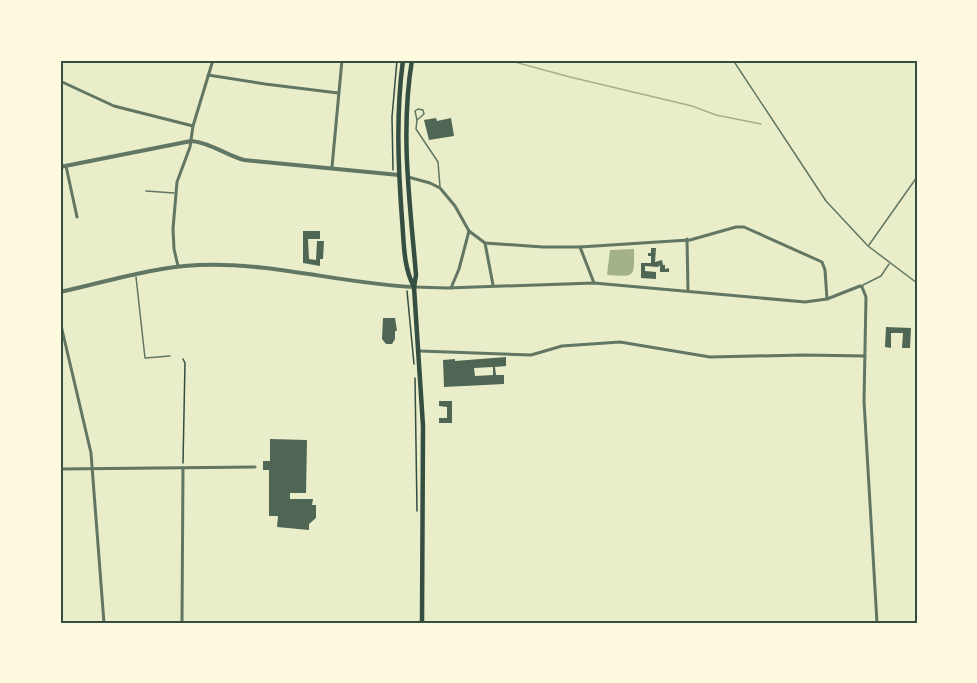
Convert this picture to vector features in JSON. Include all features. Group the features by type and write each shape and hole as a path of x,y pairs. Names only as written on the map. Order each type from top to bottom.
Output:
{"main road":[{"path":"403,60 397,118 399,175 407,274 414,287"},
{"path":"411,60 405,124 407,177 416,275 414,287 420,351 423,426 422,623"}],"street":[{"path":"178,266 173,229 175,193 213,60"},
{"path":"332,168 342,60"},
{"path":"208,75 338,93"},
{"path":"60,81 114,106 193,126"},
{"path":"60,167 191,141 202,143 244,160 399,175"},
{"path":"66,166 77,217"},
{"path":"407,177 440,188 455,206 469,231 485,243 580,247 687,239 744,227 822,262 825,270 827,299"},
{"path":"451,288 459,269 469,231"},
{"path":"687,239 688,291"},
{"path":"485,243 493,285"},
{"path":"580,247 594,283"},
{"path":"60,292 178,266 203,265 259,269 406,287 451,288 594,283 805,302 827,299 860,286 864,289 866,297 864,401 877,623"},
{"path":"60,321 91,453 93,504 104,623"},
{"path":"420,351 531,355 562,346 622,342 710,357 865,356"},
{"path":"60,469 255,467"},
{"path":"182,623 183,468"}],"lane":[{"path":"733,60 826,201 868,246 917,283"},
{"path":"417,120 416,129 438,162 440,188"},
{"path":"868,246 917,177"},
{"path":"146,191 175,193"},
{"path":"860,286 881,276 890,263"},
{"path":"136,275 146,358 170,356"}],"path":[{"path":"406,287 414,369"},
{"path":"183,359 183,468"},
{"path":"415,378 417,520"}],"shaded area":[{"path":"634,249 634,266 631,274 607,275 610,250"}],"building":[{"path":"436,118 437,121 451,118 454,136 429,140 424,120"},
{"path":"303,231 320,231 320,239 308,239 309,259 316,260 317,241 324,241 323,259 320,259 320,266 303,263"},
{"path":"651,248 656,248 655,262 662,260 665,269 669,268 669,272 660,272 660,265 658,267 645,266 645,271 656,272 656,279 641,278 641,263 651,263 651,256 648,256 648,253 651,253"},
{"path":"383,318 395,318 397,331 395,331 392,344 386,344 382,339"},
{"path":"886,327 911,328 910,348 902,348 903,333 891,333 891,348 885,347"},
{"path":"506,357 506,366 495,367 496,375 504,375 504,384 444,387 443,360 455,359 455,361","holes":["493,367 493,375 475,376 474,368"]},
{"path":"439,401 452,401 452,423 439,423 439,418 447,418 447,407 439,406"},
{"path":"270,439 307,440 306,493 290,493 290,499 313,499 312,505 316,505 316,518 309,524 309,530 277,527 278,516 269,516 269,470 263,470 263,461 270,461"}],"waterway":[{"path":"507,60 692,106 716,115 761,124"}]}
